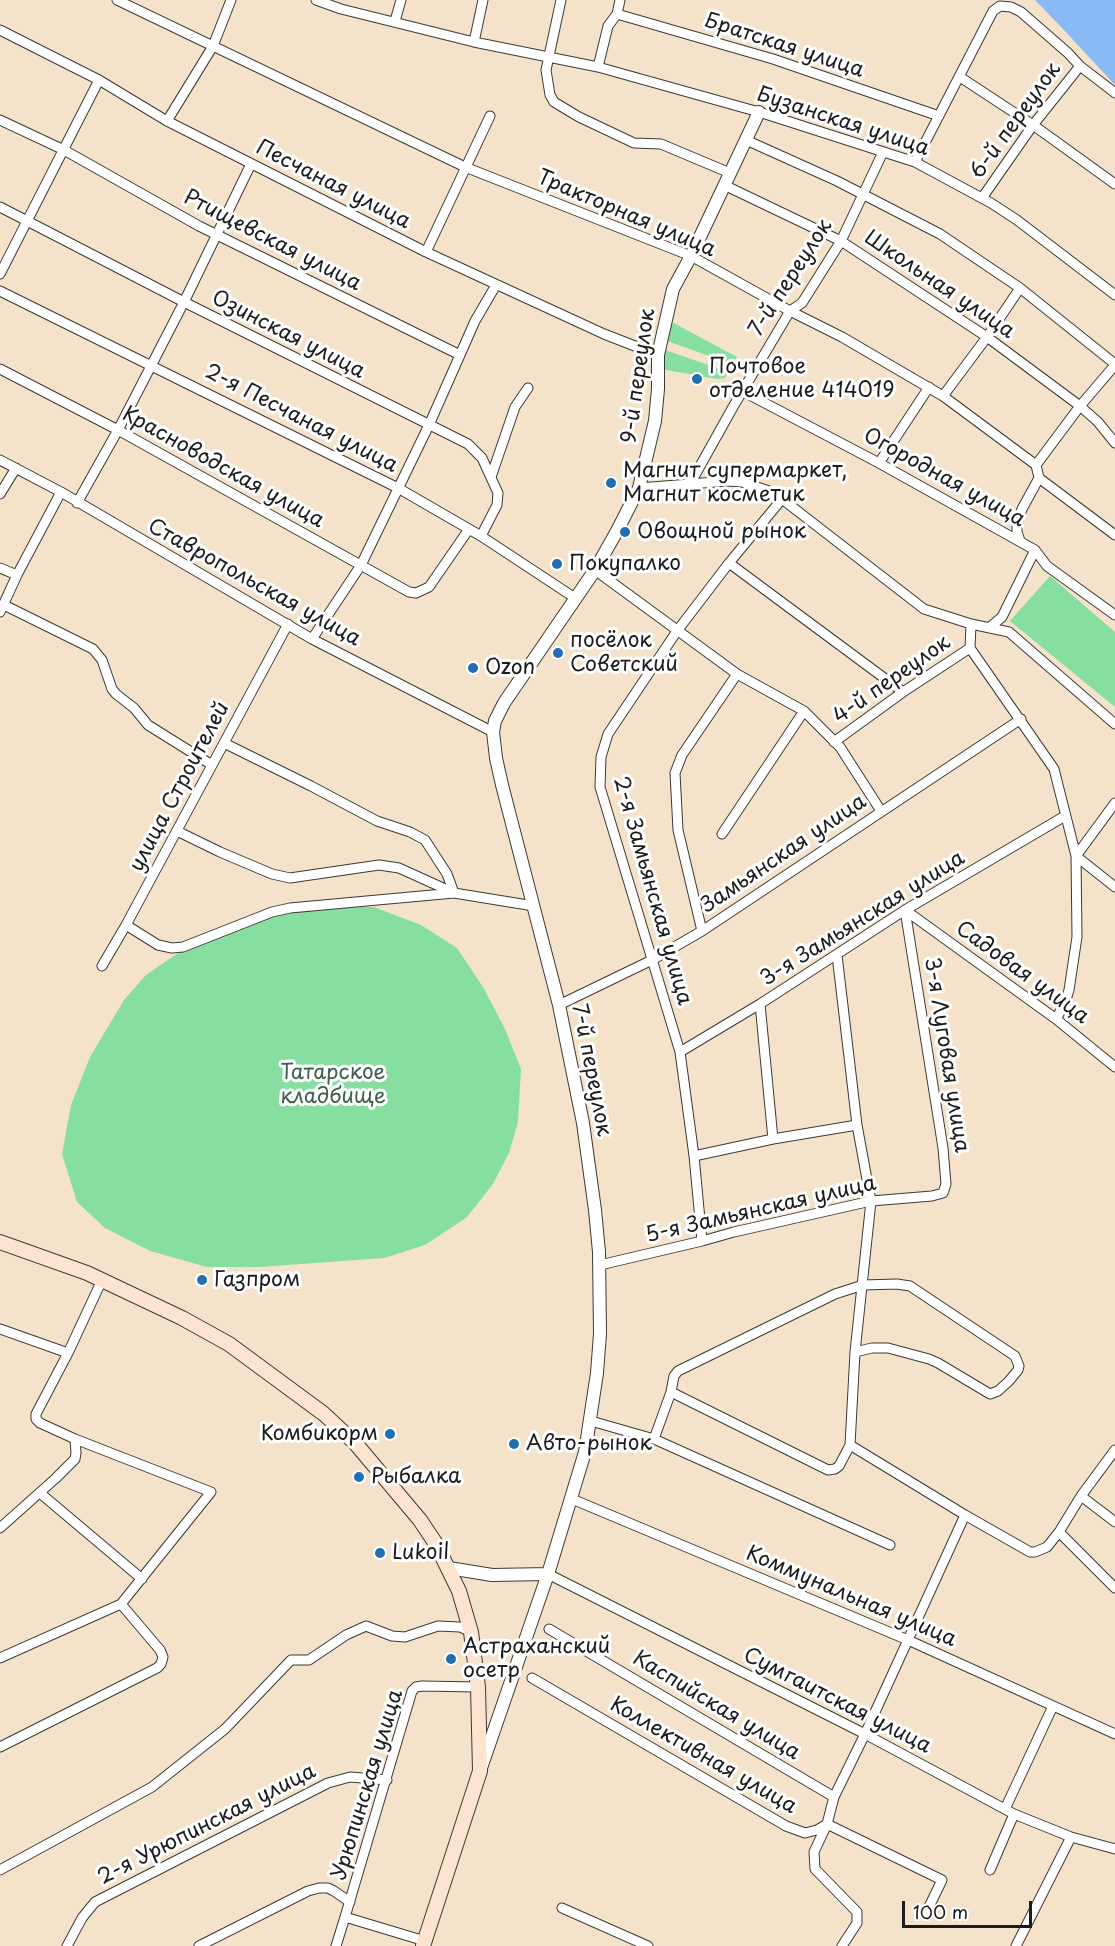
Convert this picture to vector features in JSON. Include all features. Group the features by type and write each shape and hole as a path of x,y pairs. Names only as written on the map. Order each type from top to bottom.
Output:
{"main road":[{"path":"0,1242 87,1273 182,1318 229,1344 324,1414 356,1444 420,1520 436,1544 449,1568 466,1611 471,1632 478,1687 480,1771 424,1944"}],"street":[{"name":"Тракторная улица","path":"117,0 465,167 691,256 842,337 929,387 1036,465"},
{"path":"167,121 213,46 231,0"},
{"path":"316,0 341,9 474,42 598,67 608,26 617,14 620,0"},
{"path":"395,21 400,0"},
{"path":"474,42 483,0"},
{"name":"Школьная улица","path":"561,0 548,58 547,83 552,100 556,104 634,143 657,142 841,242 987,336 1080,406 1098,422 1115,443"},
{"path":"915,162 993,11 1000,6 1011,7 1021,12 1080,66 1115,93"},
{"name":"Братская улица","path":"617,14 773,59 939,116"},
{"name":"Песчаная улица","path":"0,30 99,80 167,121 426,252 604,334 658,355"},
{"name":"6-й переулок","path":"982,198 1033,125 1080,66"},
{"name":"Бузанская улица","path":"598,67 759,112 915,162 982,198 1017,220 1115,295"},
{"path":"960,77 1033,125 1115,184"},
{"path":"0,274 99,80"},
{"name":"9-й переулок","path":"493,732 495,721 504,703 595,570 639,488 655,421 658,355 673,289 759,112"},
{"path":"426,252 490,116"},
{"name":"Ртищевская улица","path":"0,120 64,150 199,226 460,355"},
{"path":"746,140 863,194 940,234 1020,288 1115,364 1036,465 1039,478 1115,535"},
{"name":"7-й переулок","path":"690,484 790,311 802,303 841,242 882,152"},
{"path":"77,503 118,430 150,364 184,302 251,164"},
{"name":"Озинская улица","path":"0,207 468,444 478,452 485,463 498,493 496,505 481,536"},
{"path":"312,639 362,566 475,321 496,285"},
{"path":"943,396 1020,288"},
{"name":"2-я Песчаная улица","path":"0,291 398,488 481,536 575,598"},
{"name":"Красноводская улица","path":"0,369 118,430 409,592 416,593 429,587 469,529"},
{"path":"879,463 929,387"},
{"path":"491,477 515,407 528,388"},
{"name":"Огородная улица","path":"742,391 879,463 1035,550 1047,566 1115,615"},
{"name":"Ставропольская улица","path":"0,460 61,492 312,639 493,732"},
{"path":"0,494 16,468"},
{"path":"1020,541 1017,524 1022,509 1039,478"},
{"path":"639,488 742,482 769,491 924,609 971,624 1009,632 1115,724"},
{"path":"61,492 2,608 93,650 102,660 116,694 134,708 148,724 212,765"},
{"name":"2-я Замьянская улица","path":"702,1241 694,1156 680,1052 600,788 601,757 608,734 677,631 782,499"},
{"path":"989,628 1002,617 1035,550"},
{"path":"729,563 903,692"},
{"path":"0,568 17,576"},
{"path":"595,570 737,674 804,711 840,747 881,811"},
{"name":"улица Строителей","path":"102,966 288,624"},
{"path":"971,624 970,648 1054,770 1076,856 1077,937 1069,990 1056,1019"},
{"name":"4-й переулок","path":"834,742 903,692 970,648"},
{"path":"702,931 678,830 675,773 682,755 737,674"},
{"name":"4-й переулок","path":"722,834 804,711"},
{"name":"Замьянская улица","path":"559,1005 652,960 702,931 1021,719"},
{"name":"7-й переулок","path":"480,1771 548,1574 585,1452 591,1421 600,1334 600,1265 583,1123 559,1005 502,785 493,732"},
{"path":"224,743 377,821 410,832 425,840 447,874 454,893"},
{"path":"1076,856 1115,803"},
{"name":"3-я Замьянская улица","path":"680,1052 760,1004 905,910 1065,816"},
{"path":"177,831 230,856 290,878 379,864 399,868 454,893"},
{"path":"1076,856 1115,887"},
{"path":"126,925 158,945 172,948 183,947 272,912 290,908 454,893 534,906"},
{"name":"Садовая улица","path":"905,910 1056,1019 1115,1067"},
{"name":"3-я Луговая улица","path":"905,910 943,1148 946,1187 943,1193 932,1196"},
{"path":"671,1392 828,1470 839,1466 850,1445 855,1352 871,1201 857,1125 837,955"},
{"path":"760,1004 773,1139"},
{"path":"694,1156 773,1139 857,1125"},
{"name":"5-я Замьянская улица","path":"600,1265 871,1201 932,1196"},
{"path":"0,1658 121,1604 211,1492 75,1439 45,1426 36,1419 38,1409 68,1353 102,1280"},
{"path":"654,1439 671,1392 674,1376 678,1371 835,1294 863,1285 910,1286 1015,1356 1019,1366 1009,1381 998,1391 990,1394 929,1359 888,1348 872,1348 855,1352"},
{"path":"0,1329 68,1353"},
{"path":"591,1421 654,1439 890,1545"},
{"path":"0,1528 75,1459 75,1439"},
{"path":"850,1445 1030,1552 1040,1551 1047,1547 1115,1450"},
{"path":"40,1493 142,1579"},
{"path":"1081,1496 1115,1522"},
{"name":"Коммунальная улица","path":"572,1499 908,1640 1115,1734"},
{"path":"842,1946 857,1923 856,1909 837,1894 815,1869 814,1852 827,1824 834,1797 965,1515"},
{"path":"1059,1532 1115,1588"},
{"path":"449,1568 492,1575 548,1574"},
{"name":"Сумгаитская улица","path":"548,1574 865,1734 1010,1812 1071,1837 1115,1849"},
{"path":"0,1747 158,1668 163,1657 160,1650 121,1604"},
{"path":"0,1870 152,1787 225,1729 291,1660 309,1660 346,1635 366,1626 392,1636 405,1636 438,1626 460,1627 471,1632"},
{"name":"Каспийская улица","path":"549,1629 834,1797"},
{"name":"Коллективная улица","path":"532,1678 786,1826 805,1833 827,1824"},
{"name":"Урюпинская улица","path":"336,1946 412,1691 416,1687 478,1687"},
{"path":"990,1869 1010,1812 1053,1706"},
{"name":"2-я Урюпинская улица","path":"68,1946 87,1910 95,1902 328,1783 357,1777 387,1780"},
{"path":"827,1824 942,1880 926,1913"},
{"path":"1016,1946 1071,1837"},
{"path":"199,1946 308,1891 328,1888 350,1902"},
{"path":"562,1908 648,1946"},
{"path":"345,1917 424,1944"}],"green space":[{"path":"668,320 737,357 732,364 664,340"},
{"path":"662,349 729,372 725,378 717,379 656,368"},
{"path":"1050,576 1115,632 1115,707 1010,621"},
{"name":"Татарское кладбище","path":"335,907 374,907 421,925 457,948 483,987 505,1029 521,1069 518,1122 509,1153 493,1184 467,1217 425,1245 384,1258 260,1267 207,1267 150,1251 105,1228 77,1202 62,1154 71,1105 90,1057 124,1000 146,975 178,953 230,931 286,913"}],"water":[{"path":"1035,0 1115,0 1115,85 1062,28"}],"place":[{"name":"Почтовое отделение 414019","path":"697,379"},
{"name":"Магнит супермаркет, Магнит косметик","path":"611,483"},
{"name":"Овощной рынок","path":"625,532"},
{"name":"Покупалко","path":"557,564"},
{"name":"посёлок Советский","path":"558,653"},
{"name":"Ozon","path":"473,668"},
{"name":"Газпром","path":"202,1280"},
{"name":"Комбикорм","path":"390,1434"},
{"name":"Авто-рынок","path":"514,1444"},
{"name":"Рыбалка","path":"359,1477"},
{"name":"Lukoil","path":"380,1553"},
{"name":"Астраханский осетр","path":"451,1659"}]}
